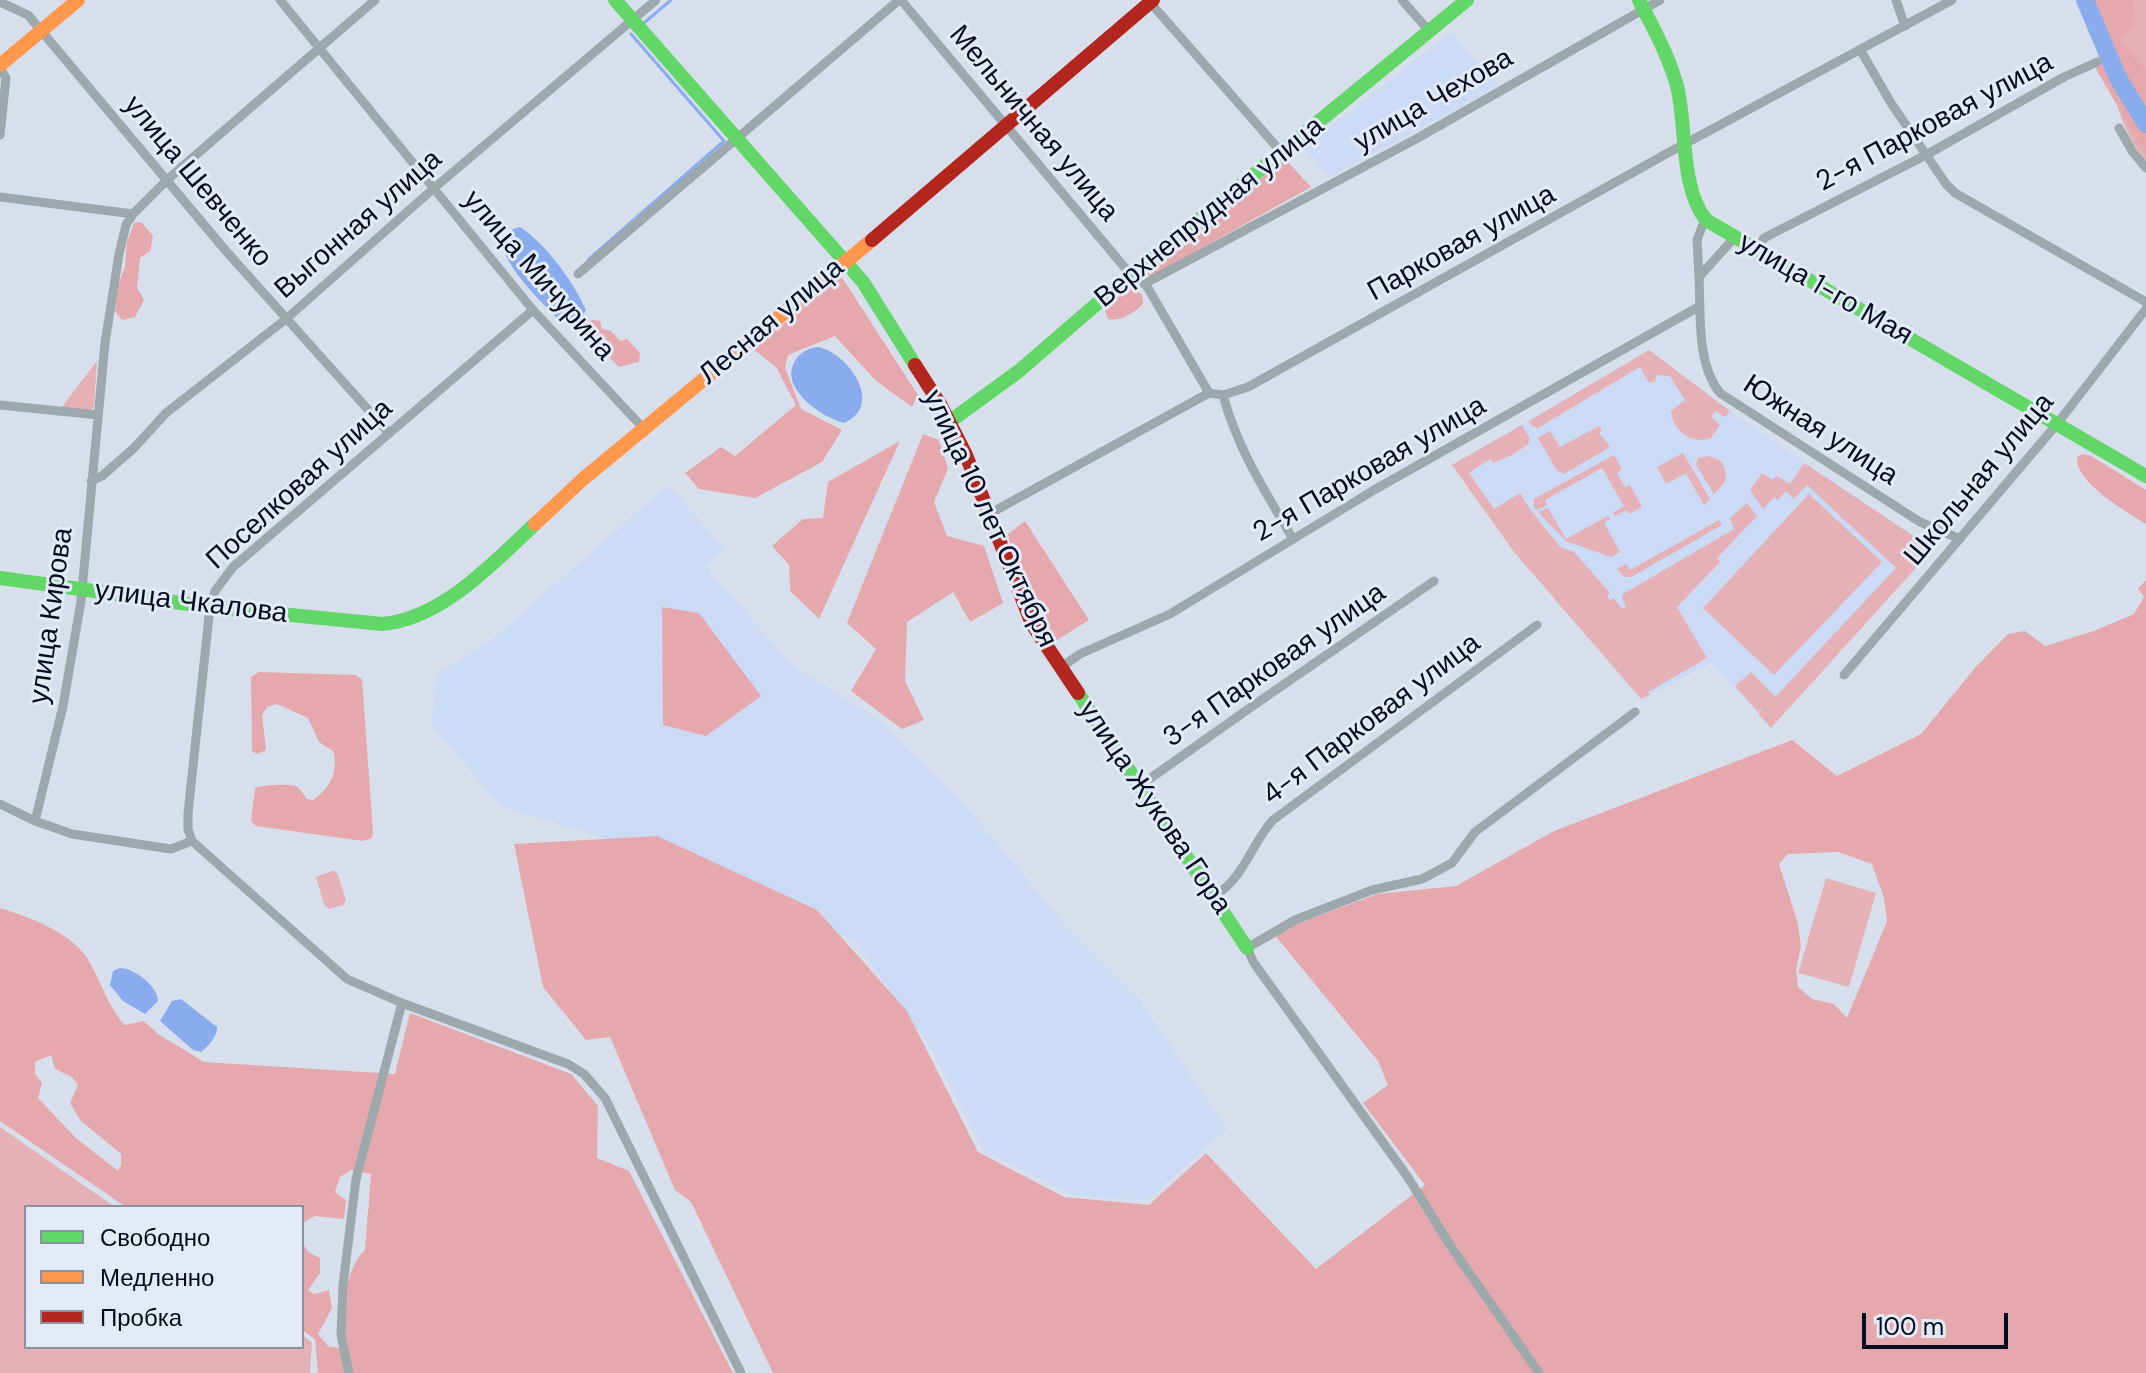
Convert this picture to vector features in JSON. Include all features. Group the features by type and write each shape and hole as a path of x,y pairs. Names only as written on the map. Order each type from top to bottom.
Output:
{"street":[{"path":"0,135 6,78 0,67 78,0"},
{"name":"улица Мичурина","path":"280,0 533,310 644,429"},
{"path":"0,197 133,214 168,179 375,0"},
{"name":"улица 10 лет Октября","path":"615,0 847,261 888,320 949,422 1032,624 1060,668"},
{"name":"Выгонная улица","path":"91,481 102,476 166,413 286,319 433,189 656,0"},
{"path":"578,274 900,0"},
{"name":"Мельничная улица","path":"900,0 1138,277 1209,393"},
{"path":"1402,0 1429,31"},
{"name":"Верхнепрудная улица","path":"949,422 1138,277 1467,0"},
{"name":"улица Чехова","path":"1138,277 1416,139 1641,5 1660,0"},
{"path":"1896,0 1905,26"},
{"name":"Парковая улица","path":"1209,393 1223,395 1248,387 1952,0"},
{"path":"1150,1 1283,154"},
{"name":"Лесная улица","path":"382,624 404,622 445,602 485,571 582,480 847,261 1150,1"},
{"name":"улица Шевченко","path":"0,2 28,15 286,319 389,433"},
{"name":"улица 1-го Мая","path":"1641,5 1673,77 1687,143 1693,195 1705,219 2146,476"},
{"path":"1861,51 1891,103 1946,184 1965,200 2146,302"},
{"name":"2-я Парковая улица","path":"1756,250 1764,238 2097,62"},
{"path":"2119,128 2146,168"},
{"name":"улица Кирова","path":"35,821 63,706 82,590 98,415 119,254 126,225 133,214"},
{"name":"Южная улица","path":"1705,219 1697,240 1700,306 1706,366 1711,382 1720,393 1920,522 1960,539"},
{"path":"1699,277 1734,238"},
{"name":"2-я Парковая улица","path":"1060,668 1080,654 1170,614 1293,539 1700,306"},
{"name":"Школьная улица","path":"1844,675 2057,424 2146,309"},
{"name":"Поселковая улица","path":"192,841 188,813 210,607 215,591 233,567 533,310"},
{"path":"989,514 1209,393"},
{"path":"1223,395 1230,422 1247,462 1293,539"},
{"path":"0,405 98,415"},
{"name":"улица Чкалова","path":"0,578 210,607 382,624"},
{"name":"3-я Парковая улица","path":"1141,785 1434,581"},
{"name":"4-я Парковая улица","path":"1214,896 1234,880 1260,834 1273,820 1537,625"},
{"name":"улица Жукова Гора","path":"1060,668 1247,948"},
{"path":"1539,1373 1452,1248 1407,1176 1254,963 1247,948 1295,920 1372,890 1422,879 1452,863 1475,832 1635,712"},
{"path":"0,804 72,834 171,849 192,841 347,979 402,1003 549,1056 584,1074 605,1098 741,1373"},
{"path":"349,1373 341,1335 343,1285 356,1179 402,1003"}],"shaded area":[{"path":"2076,0 2146,0 2146,161 2123,123 2101,51"},
{"path":"2076,0 2133,0 2136,22 2120,40 2146,71 2146,156 2096,69 2103,27"},
{"path":"1451,32 1498,86 1330,177 1304,148"},
{"path":"1285,159 1311,187 1150,277 1146,272"},
{"path":"138,222 153,236 150,251 140,258 137,288 144,300 135,317 122,320 115,311 118,285 125,267 127,242 134,223"},
{"path":"841,276 918,395 912,407 876,381 835,336 788,355 785,368 801,409 842,430 822,462 755,498 699,489 685,473 721,447 735,456 796,405 776,367 753,349"},
{"path":"1132,286 1142,295 1143,304 1127,316 1108,319 1104,307"},
{"path":"592,320 600,321 602,329 611,331 620,341 627,339 640,353 639,362 619,367 611,359 609,348 588,336 584,327"},
{"path":"1649,350 1730,411 1933,549 1771,728 1712,663 1641,699 1514,552 1452,465"},
{"path":"1649,350 1730,411 1725,417 1716,411 1711,417 1720,425 1711,438 1691,438 1675,425 1671,411 1685,400 1670,376 1656,375 1655,381 1649,383 1640,367 1538,428 1532,426 1529,421"},
{"path":"97,361 94,407 90,411 61,408"},
{"path":"1522,425 1530,439 1528,444 1493,463 1490,459 1469,473 1494,509 1520,493 1560,547 1574,552 1610,593 1607,595 1610,600 1614,598 1622,609 1626,607 1623,594 1734,529 1730,518 1747,503 1757,516 1717,558 1720,562 1677,607 1707,658 1648,692 1650,695 1641,699 1514,552 1452,465"},
{"path":"1599,426 1602,431 1599,433 1610,447 1564,474 1557,471 1538,438 1550,431 1560,447"},
{"path":"923,434 939,440 948,469 934,502 947,536 984,546 1003,603 970,622 953,592 907,622 905,681 924,720 902,729 851,691 876,649 847,623"},
{"path":"900,441 819,619 790,591 789,565 772,546 803,519 823,518 828,482"},
{"path":"1683,453 1710,499 1704,505 1686,473 1666,484 1657,467"},
{"path":"2082,454 2091,456 2146,490 2146,524 2115,504 2084,477 2077,457"},
{"path":"1614,455 1622,469 1617,473 1625,487 1630,485 1642,507 1629,514 1627,510 1615,516 1613,513 1624,506 1602,468 1545,500 1547,505 1537,510 1534,507 1534,499"},
{"path":"1709,456 1721,461 1726,475 1714,494 1696,465 1698,458"},
{"path":"1804,463 1933,549 1771,728 1758,714 1764,708 1758,712 1735,686 1751,672 1775,697 1896,568 1807,485 1794,499 1786,491 1778,500 1774,497 1763,509 1750,490 1762,473 1773,480 1777,476 1790,484"},
{"path":"668,485 725,549 706,567 794,667 875,717 963,802 1065,925 1138,998 1227,1129 1147,1200 1074,1196 983,1150 931,1048 854,940 635,847 502,807 431,724 438,674 494,638"},
{"path":"1809,494 1882,562 1774,675 1703,608"},
{"path":"1548,508 1566,539 1608,516 1610,519 1604,523 1620,552 1611,557 1566,541 1538,512"},
{"path":"1719,520 1722,525 1631,577 1624,577 1617,569 1626,564 1630,570"},
{"path":"1025,521 1089,620 1054,642 1007,535"},
{"path":"2146,580 2146,1373 773,1373 691,1202 675,1190 610,1037 586,1040 543,987 514,844 657,836 817,910 907,1011 978,1152 1064,1197 1149,1205 1206,1153 1316,1269 1425,1185 1363,1103 1388,1085 1378,1061 1273,933 1377,894 1456,886 1554,831 1792,740 1837,776 1921,734 1974,669 2008,634 2025,631 2045,646 2094,631 2134,614 2144,597 2138,589","holes":["1838,852 1872,864 1884,898 1887,921 1847,1018 1834,1004 1812,999 1798,987 1796,969 1801,947 1798,924 1779,864 1788,854"]},
{"path":"662,607 699,613 761,696 706,736 663,725"},
{"path":"259,672 356,675 362,679 372,838 363,841 256,826 251,821 255,788 295,786 307,799 313,800 328,785 335,765 333,751 319,742 308,718 277,704 267,707 262,715 266,750 257,754 252,751 251,677"},
{"path":"334,870 346,900 343,905 329,909 324,904 316,877"},
{"path":"1826,878 1876,893 1849,987 1798,973"},
{"path":"0,908 60,933 80,949 124,1025 144,1021 158,1034 204,1062 395,1074 410,1013 571,1074 598,1106 597,1158 629,1171 733,1373 318,1373 315,1339 304,1331 304,1245 308,1252 320,1258 320,1273 308,1290 314,1294 329,1290 332,1308 318,1334 329,1347 346,1348 346,1296 351,1271 365,1250 371,1174 351,1170 340,1177 335,1192 346,1200 344,1219 315,1216 304,1222 304,1205 123,1205 0,1121","holes":["51,1055 55,1069 72,1077 78,1085 70,1103 80,1120 121,1154 118,1171 76,1138 38,1098 42,1083 35,1074 35,1062"]},
{"path":"0,1127 112,1205 24,1205 24,1349 304,1349 304,1336 312,1342 310,1373 0,1373"}],"water":[{"path":"520,227 549,254 574,287 586,310 582,317 568,322 558,319 516,272 503,244 507,234"},
{"path":"818,347 841,359 858,381 862,405 856,415 844,423 824,414 804,399 792,380 796,359 806,350"},
{"path":"120,968 138,974 157,995 158,1001 145,1014 123,1001 110,985 113,971"},
{"path":"181,999 217,1027 212,1041 201,1052 193,1050 160,1021 172,1001"}],"waterway":[{"path":"644,23 671,0"},
{"path":"2085,0 2118,78 2146,124"},
{"path":"588,260 724,141 631,34"}],"traffic: fast":[{"path":"615,0 863,282 915,365"},
{"path":"949,422 1019,371 1107,295 1467,0"},
{"path":"1639,0 1674,75 1688,174 1698,207 1706,220 2146,476"},
{"path":"0,578 210,607 382,624 404,620 446,600 484,571 535,524"},
{"path":"1078,693 1247,948"}],"traffic: slow":[{"path":"0,65 78,0"},
{"path":"535,524 582,480 872,240"}],"traffic: jam":[{"path":"872,240 1153,0"},
{"path":"915,365 940,404 966,455 1032,624 1078,693"}]}
